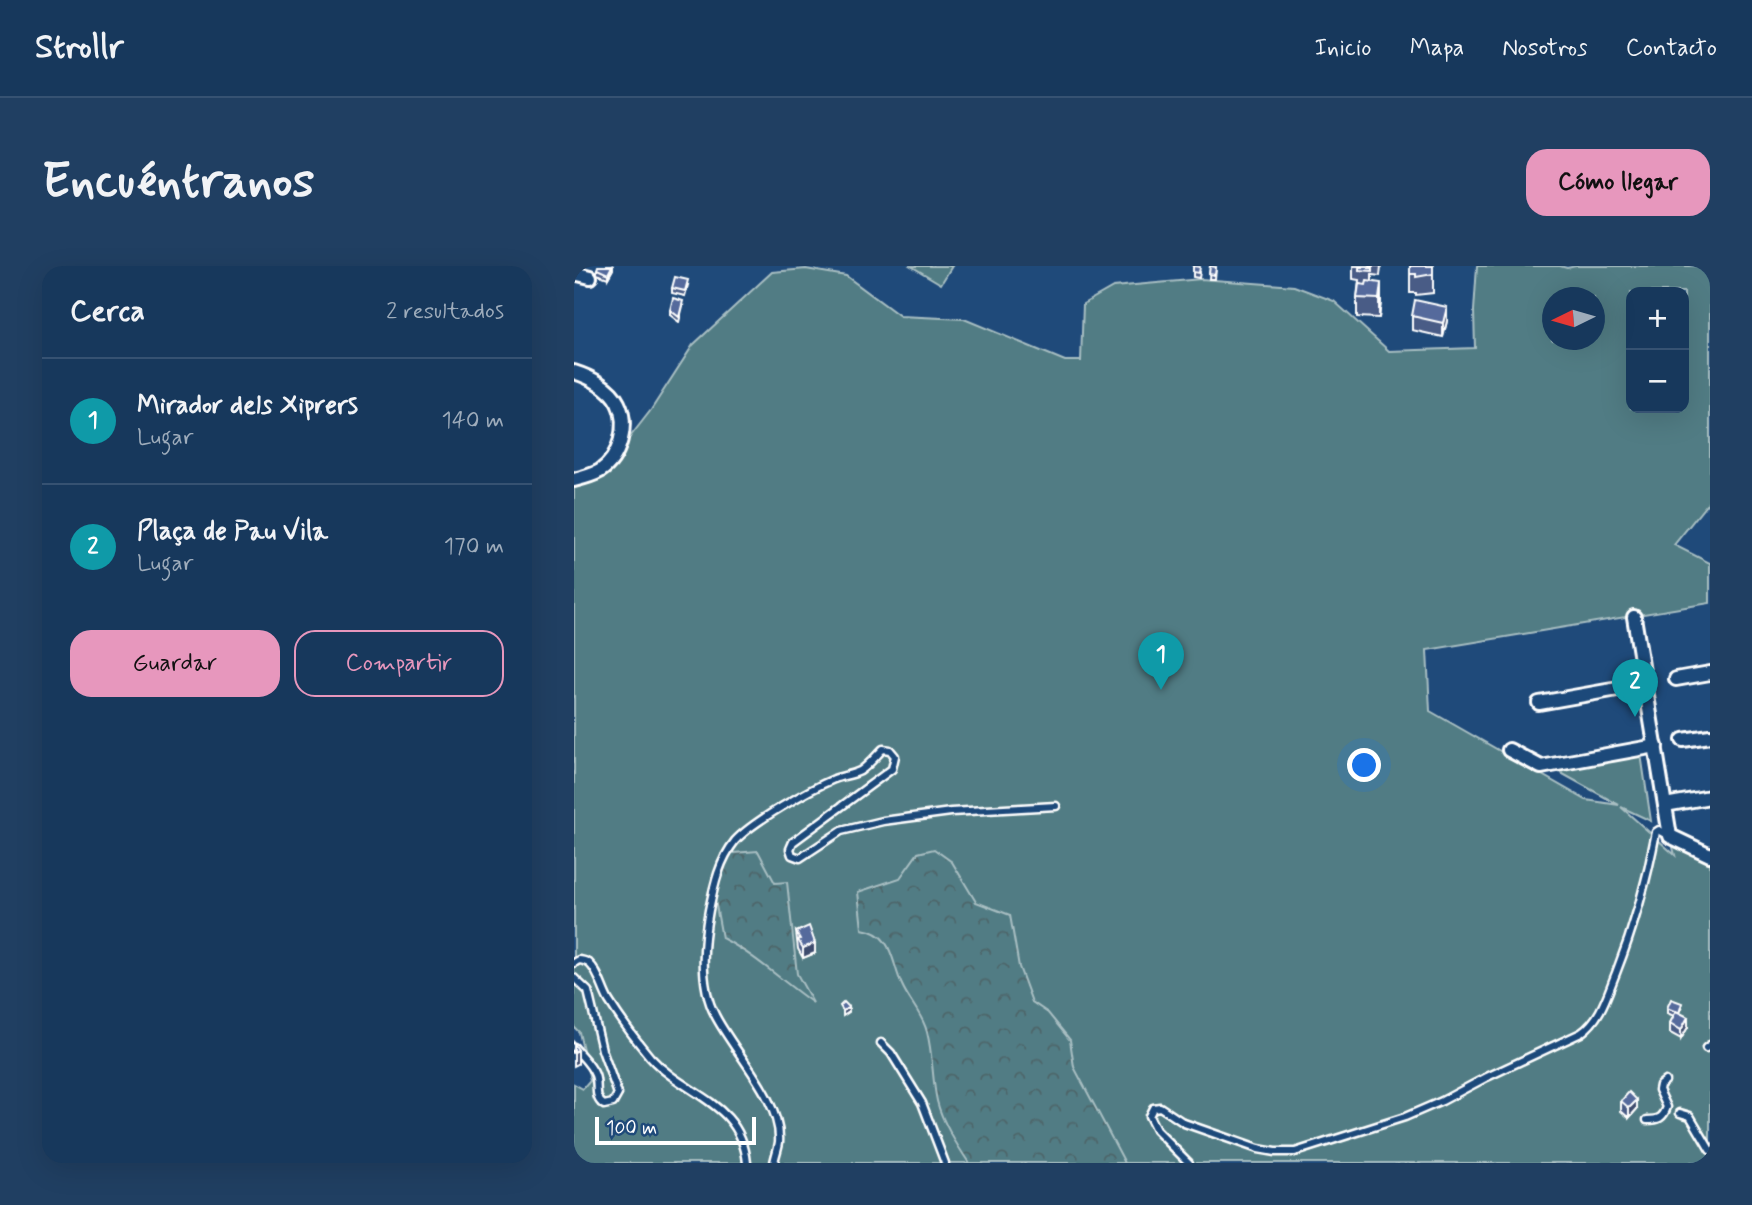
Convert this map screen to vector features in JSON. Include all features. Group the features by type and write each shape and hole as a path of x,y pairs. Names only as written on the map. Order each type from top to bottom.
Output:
{"street":[{"path":"574,273 590,277"},
{"path":"574,372 604,387 618,403 622,434 616,455 600,471 574,480"},
{"path":"1634,617 1665,805 1665,833 1710,855"},
{"path":"1676,679 1710,673"},
{"path":"1539,702 1646,684"},
{"path":"1684,740 1710,736"},
{"path":"1509,750 1541,767 1656,746"},
{"path":"1665,805 1710,797"}],"lane":[{"path":"774,1163 779,1142 777,1122 762,1090 715,1015 708,993 704,951 711,902 716,878 727,853 737,839 789,802 834,779 859,772 883,749 890,750 895,756 892,769 793,842 790,849 792,855 800,858 842,831 883,821 1056,806"},
{"path":"1189,1163 1156,1130 1149,1116 1153,1108 1160,1107 1185,1123 1258,1149 1295,1152 1405,1117 1581,1033 1592,1024 1601,1010 1645,891 1656,832 1665,833"},
{"path":"574,963 579,960 588,962 625,1026 652,1059 732,1120 740,1132 747,1163"},
{"path":"574,978 588,991 602,1050 618,1094 613,1103 604,1105 600,1102 595,1076 574,1047"},
{"path":"881,1043 891,1053 922,1103 944,1163"},
{"path":"1647,1120 1658,1120 1664,1116 1667,1107 1659,1090 1665,1081"},
{"path":"1680,1114 1690,1116 1710,1150"}],"green space":[{"path":"911,266 952,266 941,284"},
{"path":"1477,266 1710,266 1710,500 1674,545 1710,563 1710,603 1427,650 1430,711 1586,800 1619,805 1552,768 1641,754 1651,821 1621,807 1675,855 1670,836 1710,855 1710,1163 574,1163 574,1084 583,1089 590,1081 579,1032 574,1027 574,480 616,455 651,410 693,345 772,272 806,269 846,276 900,316 964,319 1065,361 1081,361 1083,304 1113,287 1201,279 1294,286 1334,301 1389,351 1475,348"},
{"path":"934,849 952,862 976,902 1010,915 1019,967 1032,1002 1048,1013 1070,1040 1074,1067 1125,1163 969,1163 955,1141 937,1101 925,1026 902,985 886,943 872,932 862,929 858,892 900,878 918,853"},
{"path":"758,851 775,883 787,882 797,974 813,1003 757,960 722,938 715,900 721,854"}],"building":[{"path":"598,266 612,266 608,274 597,269"},
{"path":"1193,266 1200,267 1199,273 1193,272"},
{"path":"1210,266 1216,267 1215,275 1209,274"},
{"path":"1358,266 1370,266 1372,271 1359,270 1359,267 1364,267"},
{"path":"1410,266 1433,266 1433,274 1416,277 1416,274 1410,274"},
{"path":"675,277 688,280 685,291 672,288"},
{"path":"1367,281 1381,283 1379,299 1357,298 1359,284 1366,285"},
{"path":"673,298 683,301 679,317 670,310"},
{"path":"1415,300 1447,307 1443,323 1412,316"},
{"path":"809,926 815,943 803,948 796,932"},
{"path":"1671,999 1682,1003 1679,1013 1667,1008"},
{"path":"844,1002 849,1007 843,1011 840,1006"},
{"path":"1676,1011 1688,1017 1681,1030 1670,1023"},
{"path":"1629,1092 1637,1100 1629,1108 1621,1101"}],"place":[{"name":"Mirador dels Xiprers","path":"1161,690"},
{"name":"Plaça de Pau Vila","path":"1635,717"}]}
